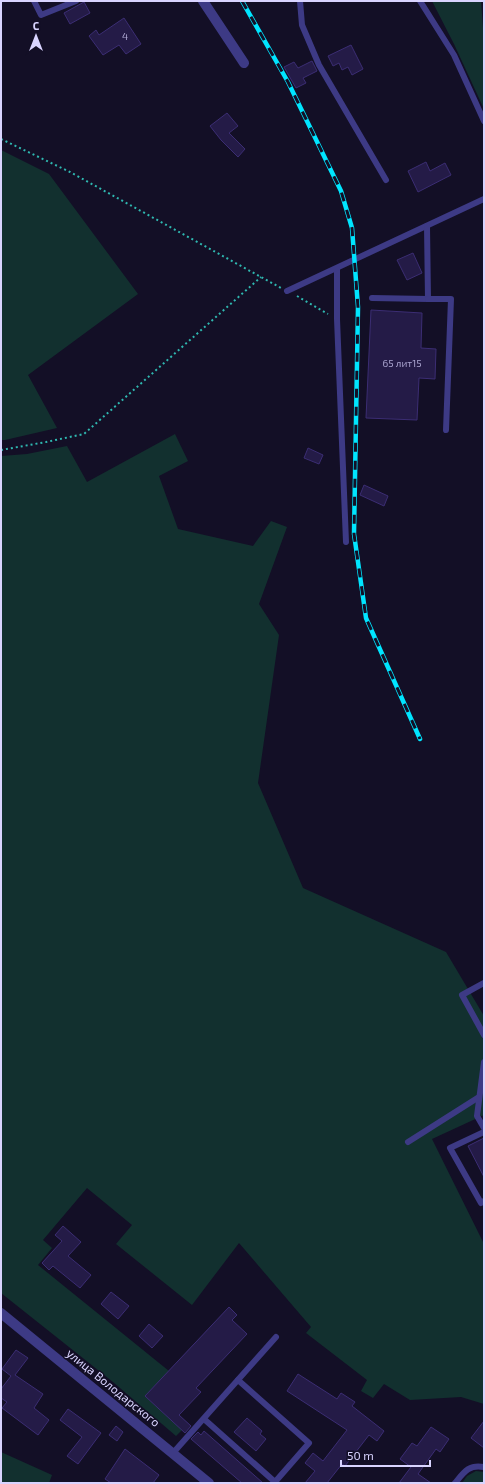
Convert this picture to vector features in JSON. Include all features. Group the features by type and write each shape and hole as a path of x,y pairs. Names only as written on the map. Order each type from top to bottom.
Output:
{"street":[{"path":"202,1 244,64"},
{"name":"улица Володарского","path":"1,1313 209,1483"}],"lane":[{"path":"34,1 41,15 76,1"},
{"path":"300,1 302,25 319,65 386,180"},
{"path":"420,1 454,55 484,121"},
{"path":"287,291 337,269 484,199"},
{"path":"427,226 428,299"},
{"path":"337,269 337,319 346,542"},
{"path":"372,298 451,299 446,430"},
{"path":"484,983 462,995 484,1035"},
{"path":"484,1062 477,1116 484,1128"},
{"path":"408,1142 479,1097"},
{"path":"484,1132 450,1148 481,1203 484,1201"},
{"path":"173,1453 276,1337"},
{"path":"204,1419 275,1482 300,1454 309,1443 238,1380"},
{"path":"455,1483 462,1473 470,1468 477,1466 484,1467"}],"path":[{"path":"1,139 70,172 337,319"},
{"path":"1,450 84,434 262,277"}],"green space":[{"path":"432,1 481,1 484,41 484,109 454,44"},
{"path":"1,150 49,174 138,294 28,375 57,428 5,440 1,440"},
{"path":"175,434 188,461 159,476 178,529 253,546 271,521 287,527 259,604 279,635 258,783 303,888 446,952 484,1016 484,1115 432,1139 484,1244 484,1404 461,1397 410,1400 384,1384 373,1398 361,1391 367,1380 306,1333 311,1327 239,1243 192,1305 116,1244 132,1225 87,1188 43,1240 52,1248 38,1265 169,1371 145,1396 182,1430 176,1436 113,1382 1,1293 1,456 27,454 67,446 87,482"},
{"path":"1,1452 52,1475 49,1483 1,1483"},
{"path":"476,1471 484,1472 484,1483 462,1483 467,1476"}],"building":[{"path":"84,2 90,13 70,24 64,13"},
{"path":"124,18 141,44 126,54 119,45 103,55 89,36 96,30 99,35"},
{"path":"351,45 363,69 352,75 348,67 342,70 339,63 333,66 328,56"},
{"path":"312,61 317,71 303,78 306,83 296,88 284,67 294,62 298,68"},
{"path":"227,113 238,126 229,133 245,149 238,157 221,140 210,126"},
{"path":"426,162 430,171 445,163 451,175 418,192 408,171"},
{"path":"413,253 422,273 407,280 397,260"},
{"path":"371,310 422,313 421,348 436,349 435,379 419,378 417,420 366,418"},
{"path":"308,448 323,455 319,464 304,458"},
{"path":"364,485 388,496 384,506 360,495"},
{"path":"484,1138 484,1177 468,1146"},
{"path":"63,1226 81,1242 68,1256 91,1275 80,1288 53,1266 49,1270 42,1263 62,1241 55,1235"},
{"path":"111,1292 129,1306 118,1319 101,1304"},
{"path":"229,1307 237,1315 232,1320 247,1334 196,1388 201,1392 179,1415 191,1426 185,1433 145,1396"},
{"path":"149,1324 163,1336 152,1348 139,1336"},
{"path":"16,1350 28,1358 15,1375 43,1394 34,1408 49,1420 38,1435 2,1408 7,1402 1,1398 1,1389 11,1376 2,1369"},
{"path":"298,1374 337,1399 341,1393 355,1402 352,1406 384,1431 377,1441 369,1435 345,1466 342,1464 327,1483 305,1483 315,1471 305,1463 313,1453 323,1461 347,1430 287,1391"},
{"path":"68,1409 101,1433 78,1464 67,1456 82,1437 60,1420"},
{"path":"247,1418 262,1431 260,1434 266,1439 256,1451 234,1432"},
{"path":"484,1421 484,1448 471,1438"},
{"path":"116,1426 123,1432 117,1441 109,1435"},
{"path":"431,1427 449,1439 440,1452 436,1449 418,1474 431,1483 399,1483 411,1467 400,1459 412,1443 417,1446"},
{"path":"204,1431 263,1483 242,1483 191,1439 198,1432 201,1435"},
{"path":"125,1449 159,1475 153,1483 111,1483 105,1479"}],"railway":[{"path":"242,1 288,82 341,191 352,228 358,307 354,534 366,618 420,739"}]}
